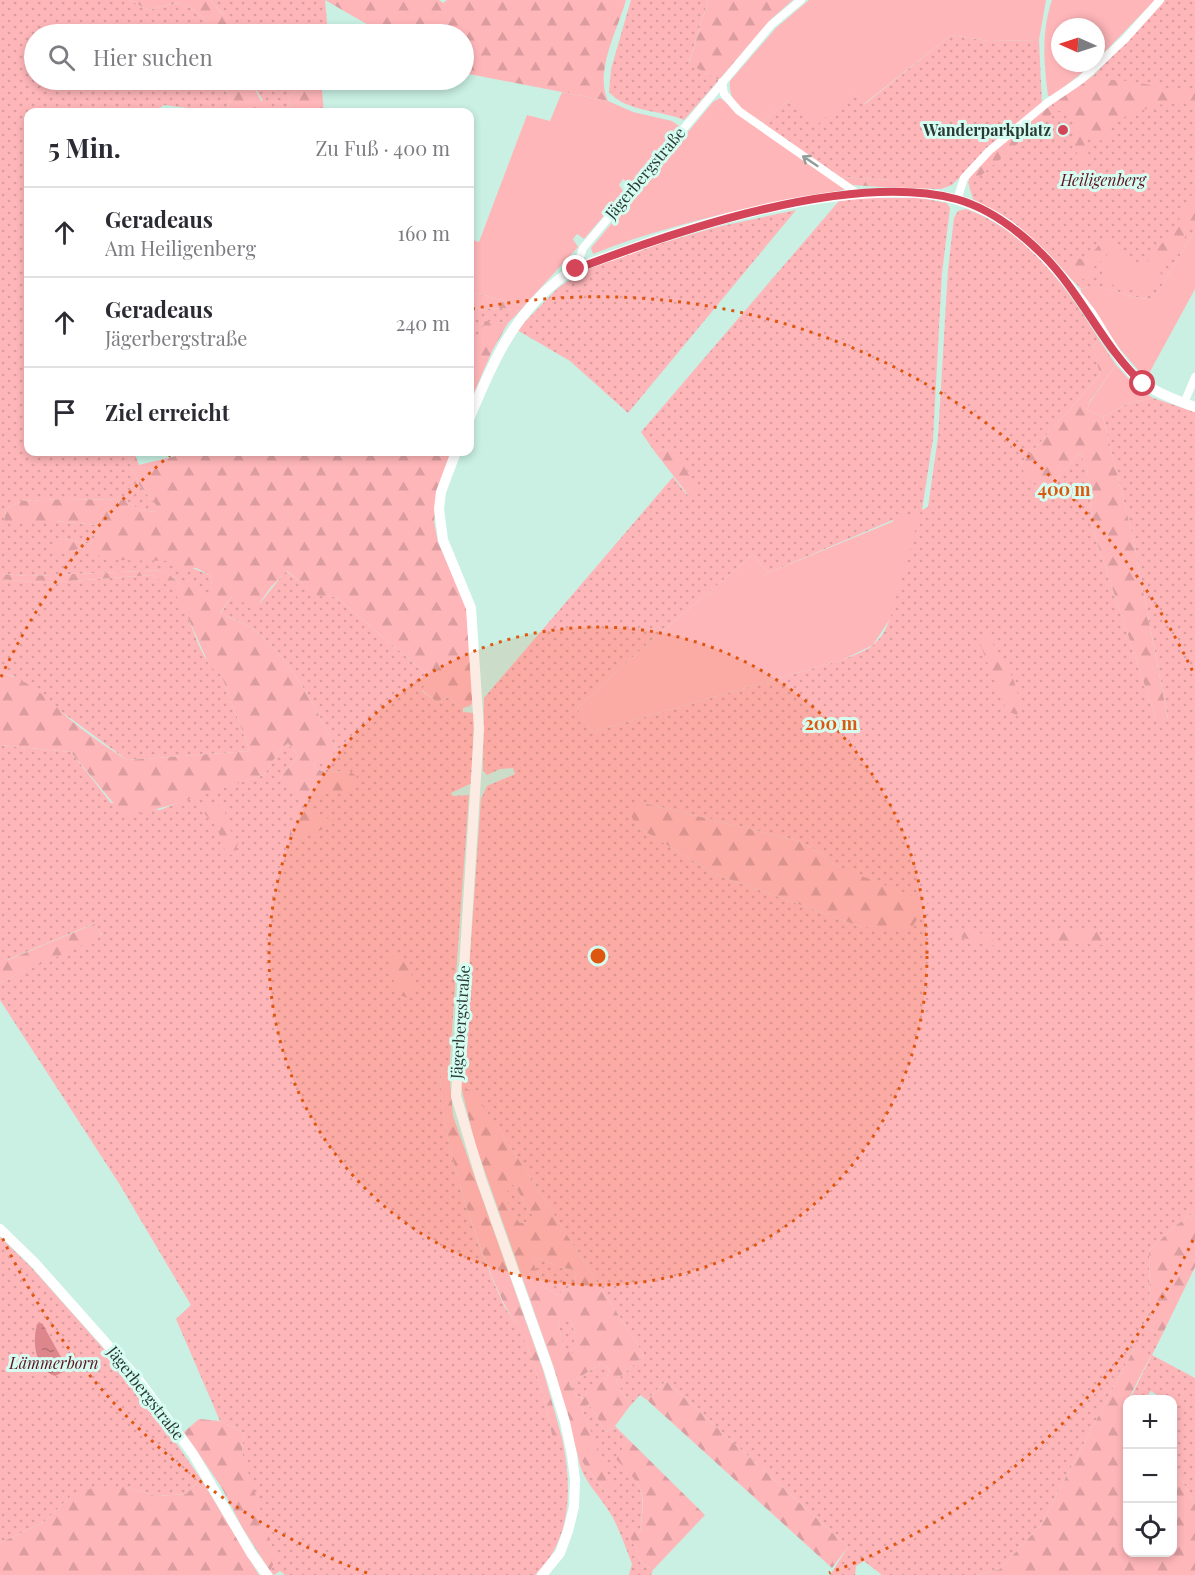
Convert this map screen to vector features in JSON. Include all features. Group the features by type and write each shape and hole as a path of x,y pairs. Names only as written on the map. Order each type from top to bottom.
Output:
{"street":[{"name":"Jägerbergstraße","path":"576,269 583,248 771,26 801,0"},
{"path":"957,200 964,178 989,151 1047,103 1082,80 1125,39 1160,0"},
{"path":"722,82 724,94 739,111 858,194"},
{"path":"474,407 496,353 506,337 539,298 557,281 576,269 646,243 714,222 858,194 906,193 957,200 983,210 1007,224 1044,255 1086,307 1129,370 1143,384 1195,407"},
{"path":"1184,403 1195,377"},
{"name":"Jägerbergstraße","path":"454,456 441,492 439,509 443,540 471,608 479,729 456,1096 478,1170 549,1370 565,1422 572,1455 575,1480 574,1507 568,1531 560,1553 542,1575"},
{"name":"Jägerbergstraße","path":"0,1229 34,1262 138,1379 193,1454 251,1553 267,1575"}],"green space":[{"path":"0,0 129,0 149,10 183,4 209,24 24,24 24,90 226,90 230,99 228,108 188,108 164,105 159,108 24,108 24,456 130,456 128,458 139,485 156,505 158,512 140,510 125,500 20,501 6,509 4,521 55,521 98,525 96,538 90,544 58,538 78,549 174,561 210,575 212,586 209,595 182,586 164,570 28,576 1,574 0,576"},
{"path":"129,0 210,0 230,24 209,24 183,4 149,10"},
{"path":"210,0 325,0 327,24 229,24"},
{"path":"325,0 439,0 443,3 447,0 626,0 605,64 604,90 608,101 474,75 474,24 367,24"},
{"path":"631,0 708,0 689,63 719,80 684,120 634,107 616,99 609,92 611,69"},
{"path":"708,0 793,0 770,20 719,80 689,64"},
{"path":"809,0 1046,0 1039,40 988,41 951,35 864,104 854,93 817,125 789,100 762,123 743,111 734,101 730,81 776,28"},
{"path":"1052,0 1155,0 1105,52 1105,18 1051,18 1051,72 1083,72 1053,96 1048,96 1045,60 1046,24"},
{"name":"Heiligenberg","path":"1165,0 1195,0 1195,230 1154,299 1145,299 1099,287 1081,289 1047,252 1012,221 973,199 968,182 990,155 1053,103 1097,72 1105,72 1105,63"},
{"path":"951,35 988,41 1039,40 1042,104 985,152 952,185 941,189 896,188 893,180 840,177 762,123 789,100 854,93 865,104"},
{"path":"1089,79 1128,81 1195,93 1195,101 1163,104 1112,122 1109,142 1089,138 1086,144 1091,164 1080,164 1071,144 1075,139 1073,122 1068,110 1058,111 1053,103"},
{"path":"226,90 255,90 265,108 228,108 230,99"},
{"path":"256,90 296,90 289,97 290,108 261,108 262,99"},
{"path":"296,90 322,90 324,108 290,108 289,97"},
{"path":"562,92 608,101 633,112 672,121 679,126 630,184 623,179 619,185 624,192 584,239 577,234 573,239 578,247 524,306 474,293 474,240 479,242 527,115 550,121"},
{"path":"720,98 845,187 844,190 685,224 593,254 591,248 713,102"},
{"path":"1047,107 1054,112 969,186 969,177 990,155"},
{"path":"840,177 893,180 896,188 852,185"},
{"path":"1195,189 1195,222 1161,273 1147,260 1173,231"},
{"path":"867,198 920,198 947,203 950,208 942,273 933,439 922,510 928,507 938,437 948,270 954,218 958,211 966,209 988,219 1008,231 1044,263 1074,301 1100,341 1093,345 1100,375 1021,464 1051,485 1080,453 1087,467 1093,530 1156,719 1168,719 1133,538 1103,417 1127,404 1153,398 1195,412 1195,1212 1175,1226 1149,1251 1150,1311 1142,1328 1163,1333 1152,1355 1195,1378 1195,1505 1177,1471 1177,1395 1157,1395 1151,1391 1148,1395 1132,1395 1151,1356 1134,1349 1040,1526 1000,1569 976,1575 882,1575 864,1561 856,1566 855,1575 830,1575 848,1547 666,1381 647,1400 640,1395 630,1406 616,1381 644,1355 499,1129 461,1086 481,799 487,786 515,774 513,768 500,769 487,775 483,770 484,698 673,477 688,496 667,449 655,452 641,432 839,201","holes":["893,520 896,569 893,605 889,621 882,635 872,646 861,652 842,660 592,732 577,708 646,645 753,555 768,573","644,803 798,841 822,853 828,861 841,868 862,927 715,874 636,826"]},
{"path":"796,210 628,413 570,361 517,330 558,288 583,271 648,247 717,227"},
{"path":"1195,230 1195,289 1146,379 1120,349 1081,293 1081,289 1099,287 1144,299 1154,299"},
{"path":"1106,237 1117,243 1108,251 1103,262 1096,261 1092,275 1075,283 1059,265 1076,258 1086,260"},
{"path":"1117,243 1141,266 1147,260 1161,273 1150,293 1137,292 1100,281 1108,251"},
{"path":"474,293 524,306 520,311 503,308 474,310"},
{"path":"503,308 520,311 508,323 485,322 474,348 474,310"},
{"path":"485,321 508,323 492,351 474,393 474,347"},
{"path":"1100,341 1116,365 1090,401 1087,410 1103,417 1133,538 1168,720 1156,719 1093,530 1087,468 1080,453 1051,485 1027,482 1021,464 1100,375 1093,345"},
{"path":"1116,365 1136,387 1153,398 1127,404 1103,417 1087,410 1090,402"},
{"path":"667,449 678,457 688,473 696,492 689,496 655,452"},
{"path":"136,456 139,465 176,456 450,456 437,490 434,522 438,542 467,609 473,702 470,706 463,708 448,697 437,702 422,690 429,676 336,597 318,596 287,571 271,587 255,609 232,596 220,613 243,623 260,635 286,663 310,699 336,749 329,761 315,762 314,768 325,772 350,771 357,777 349,790 303,798 289,790 280,778 298,756 288,743 279,751 264,775 177,803 124,816 71,752 0,745 0,673 31,686 79,727 127,760 250,751 221,674 210,667 182,604 171,588 152,575 43,583 0,579 0,574 28,576 164,570 182,586 190,583 196,590 208,594 212,586 210,575 196,568 182,570 174,561 113,560 78,549 52,554 51,549 58,538 90,544 96,537 98,525 55,521 4,521 6,509 20,501 125,500 140,510 157,512 156,505 139,485 128,458"},
{"path":"921,510 890,619 873,645 842,660 592,732 577,708 646,645 753,555 768,573"},
{"path":"286,571 318,595 336,597 429,676 422,691 437,702 448,697 463,708 463,712 474,713 472,783 451,793 453,796 469,795 449,1071 442,1068 441,1091 444,1120 461,1190 484,1259 506,1309 527,1345 540,1384 553,1437 562,1438 568,1493 563,1528 557,1545 535,1575 285,1575 280,1571 274,1575 270,1571 242,1453 244,1433 220,1421 176,1319 191,1305 120,1185 0,1000 0,983 102,935 93,924 7,960 0,954 0,745 71,752 111,803 160,810 197,795 264,775 279,751 288,743 298,756 280,778 350,771 325,772 314,768 315,762 336,749 310,699 274,648 243,623 220,614 232,596 260,603"},
{"path":"152,575 170,586 179,598 205,656 221,674 250,751 127,760 13,676 0,673 0,579 43,583"},
{"path":"988,637 1015,684 1019,705 1017,715 1007,711 978,639"},
{"path":"644,803 798,841 822,853 828,861 841,868 928,902 911,929 899,931 862,927 715,874 636,826 628,809"},
{"path":"207,804 224,807 228,826 238,843 234,855 226,854 217,827 200,809"},
{"path":"303,808 334,820 330,827 295,839 289,836 296,812"},
{"path":"94,924 102,936 0,983 0,954 8,960"},
{"path":"957,928 992,936 995,946 948,934"},
{"path":"1051,929 1098,932 1105,945 1053,942"},
{"path":"394,954 402,955 410,971 413,982 408,998 397,994 389,962"},
{"path":"442,1068 449,1071 453,1116 543,1370 562,1438 553,1438 540,1384 527,1345 485,1259 461,1190 444,1120 441,1091"},
{"path":"461,1086 473,1092 499,1129 644,1355 616,1381 630,1406 615,1426 606,1432 589,1404 582,1409 614,1490 606,1493 578,1456 554,1368 475,1143","holes":["509,1184 516,1186 525,1206 533,1215 526,1222 520,1223 510,1210 507,1200","541,1258 558,1267 576,1270 575,1284 557,1295 544,1287 532,1260","563,1318 571,1321 575,1334 573,1353 563,1347 558,1321","602,1363 609,1369 606,1381 592,1385 583,1399 577,1396 569,1384"]},
{"path":"509,1183 516,1186 525,1206 533,1215 527,1222 520,1223 509,1209 507,1194"},
{"path":"1195,1212 1195,1267 1163,1333 1142,1328 1150,1311 1149,1251 1175,1226"},
{"name":"Lämmerborn","path":"0,1237 31,1267 135,1384 201,1479 186,1494 156,1496 128,1487 71,1496 44,1522 0,1543"},
{"path":"541,1258 558,1267 576,1270 575,1284 557,1295 544,1287 532,1260"},
{"path":"563,1317 571,1321 575,1334 574,1354 563,1348 558,1321"},
{"path":"1134,1349 1151,1355 1131,1395 1123,1395 1123,1557 1177,1557 1177,1471 1195,1505 1195,1575 976,1575 1000,1569 1040,1526"},
{"path":"602,1363 609,1369 606,1382 587,1392 584,1399 577,1396 569,1384"},
{"path":"666,1381 848,1547 832,1568 647,1400"},
{"path":"589,1404 606,1432 615,1426 628,1439 617,1459 638,1484 642,1507 640,1532 627,1528 641,1562 653,1570 651,1575 629,1575 632,1564 618,1528 580,1465 578,1456 606,1493 613,1490 582,1409"},
{"path":"199,1419 220,1421 244,1433 242,1453 276,1558 270,1571 242,1527 222,1488 184,1432"},
{"path":"628,1439 705,1515 653,1570 641,1562 626,1527 640,1532 643,1507 643,1498 638,1484 616,1459"},
{"path":"201,1479 259,1575 0,1575 0,1543 44,1522 71,1496 95,1487 128,1487 156,1496 186,1494"}],"water":[{"path":"42,1323 66,1366 65,1371 55,1376 43,1368 35,1347 37,1324"}],"place":[{"name":"Wanderparkplatz","path":"1063,130"}],"route":[{"path":"576,269 646,243 714,222 794,205 858,194 906,193 957,200 983,210 1007,224 1044,255 1092,315 1115,352 1143,384"}]}
